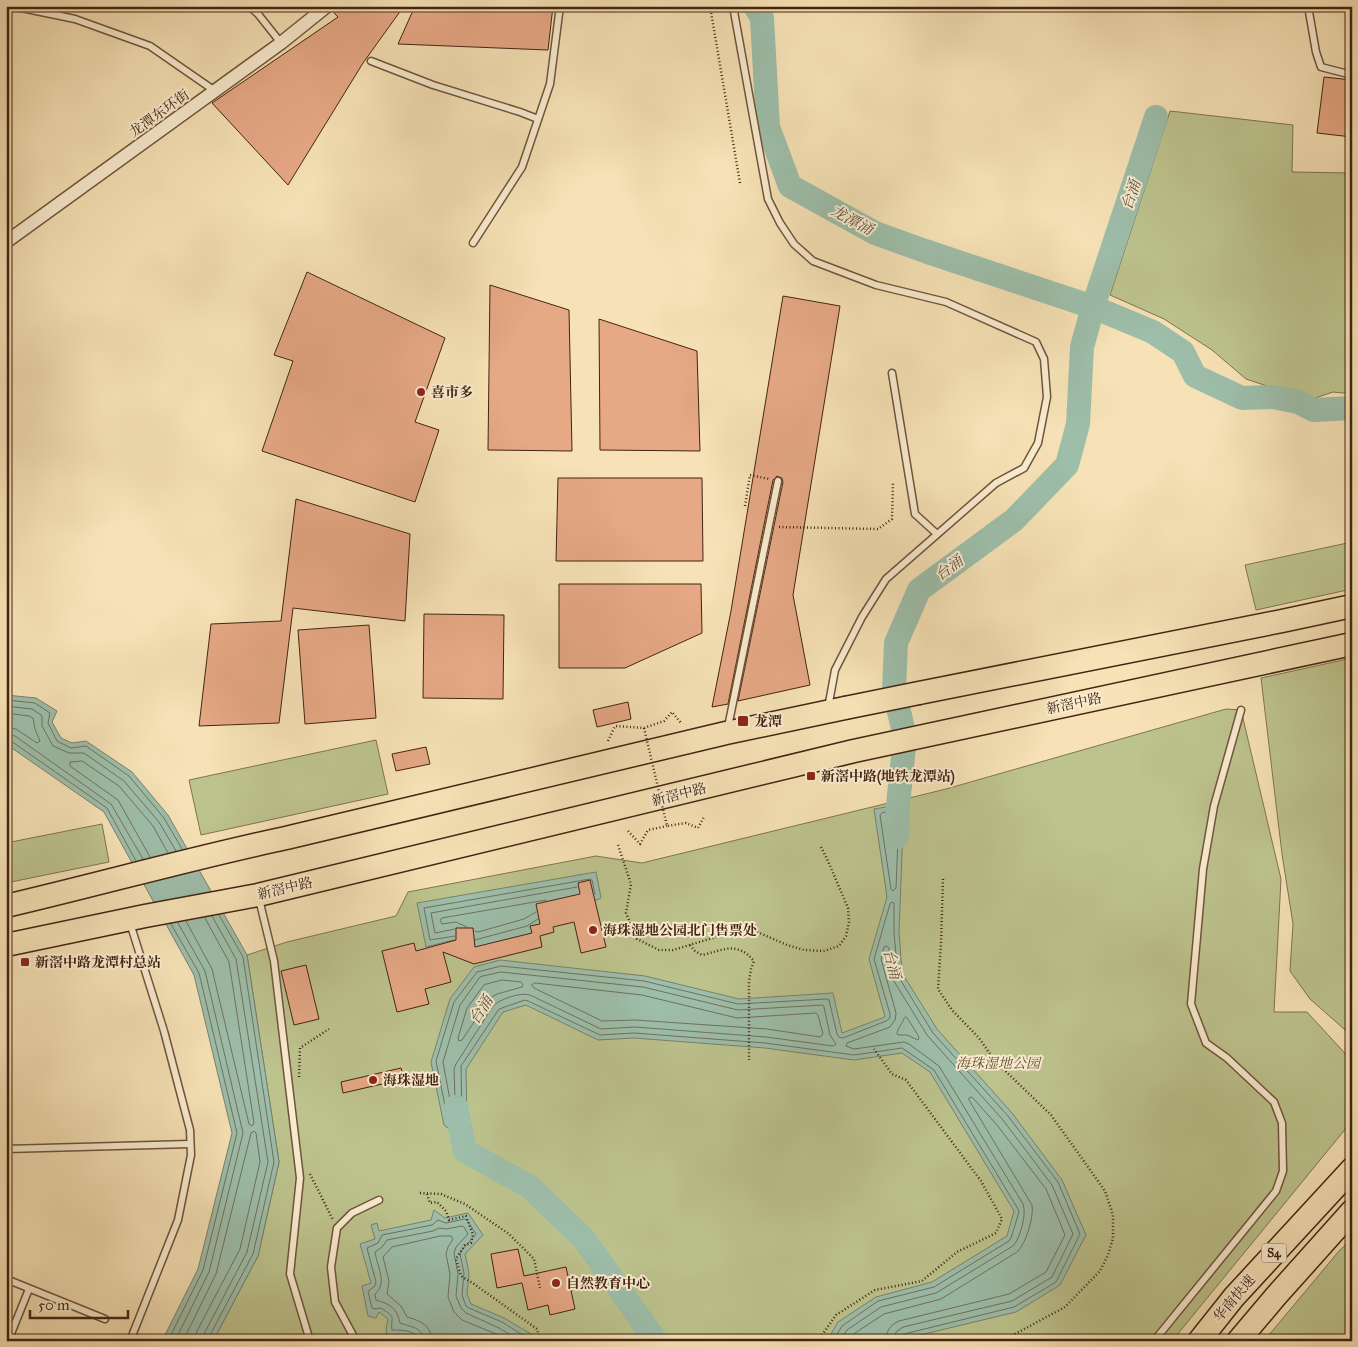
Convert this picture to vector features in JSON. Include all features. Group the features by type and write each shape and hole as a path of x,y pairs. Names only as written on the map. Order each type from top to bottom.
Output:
{"highway":[{"path":"6,906 218,853 726,733 1352,606"},
{"name":"新滘中路","path":"6,945 258,895 854,751 1352,644"},
{"name":"华南快速","path":"1199,1341 1234,1297 1352,1169"},
{"name":"S4","path":"1238,1341 1282,1288 1352,1211"}],"street":[{"name":"龙潭东环街","path":"6,242 281,43 327,6"}],"lane":[{"path":"12,6 75,19 150,46 215,91"},
{"path":"249,6 258,14 281,43"},
{"path":"473,243 522,167 550,84 560,6"},
{"path":"732,6 768,199 794,244 813,261 876,285 946,302 1036,342 1044,359 1047,397 1038,443 1024,468 996,483 886,579 862,618 835,670 836,710"},
{"path":"1308,6 1316,52 1321,67 1352,75"},
{"path":"371,61 434,85 538,119"},
{"path":"892,373 915,514 937,534"},
{"path":"726,733 778,481"},
{"path":"1154,1341 1276,1191 1283,1171 1282,1123 1274,1102 1227,1058 1206,1043 1191,1004 1203,869 1214,806 1241,710"},
{"path":"258,895 274,961 300,1178 290,1274 310,1341"},
{"path":"130,1341 178,1220 191,1155 190,1130 137,918"},
{"path":"6,1149 190,1144"},
{"path":"356,1341 335,1302 332,1266 337,1228 352,1213 379,1200"},
{"path":"6,1279 105,1319"},
{"path":"8,1341 29,1289"}],"path":[{"path":"710,6 740,183"},
{"path":"745,506 750,475 778,481"},
{"path":"770,527 878,529 892,519 893,482"},
{"path":"608,741 615,726 644,728 664,721 672,712 681,723"},
{"path":"644,728 667,826"},
{"path":"628,831 640,844 648,830 686,823 698,828 704,817"},
{"path":"618,845 631,884 626,913 637,939 659,950 673,950 716,937 755,931 804,950 824,951 839,946 846,936 849,922 848,908 820,845"},
{"path":"943,879 938,989 952,1010 979,1038 995,1061 1051,1115 1105,1191 1113,1215 1113,1238 1108,1255 1100,1271 1065,1307 1002,1341"},
{"path":"690,945 702,955 726,948 737,949 748,954 754,961 749,982 749,1060"},
{"path":"298,1082 300,1048 329,1029"},
{"path":"818,1341 836,1315 875,1290 922,1281 957,1252 996,1233 1002,1219 981,1181 906,1080 892,1074 874,1049"},
{"path":"308,1170 337,1228"},
{"path":"420,1194 441,1194 466,1204 509,1234 534,1259 540,1288"},
{"path":"427,1194 430,1202 437,1202 446,1211 449,1220 466,1216 473,1235 472,1242 465,1245 456,1259 461,1276 538,1329 540,1339"}],"green space":[{"path":"1170,111 1293,125 1292,172 1352,173 1352,394 1333,392 1309,400 1246,379 1212,350 1164,319 1110,295"},
{"path":"1352,542 1352,589 1256,610 1245,565"},
{"path":"1352,658 1352,1036 1310,999 1290,971 1293,924 1282,854 1261,678"},
{"name":"海珠湿地公园","path":"1226,709 1241,710 1281,879 1274,1012 1307,1012 1352,1061 1352,1121 1172,1341 213,1341 258,1256 279,1162 247,955 287,942 396,916 408,892 596,856 642,863 946,789"},
{"path":"376,740 388,794 201,835 189,780"},
{"path":"102,824 109,862 6,883 6,843"},
{"path":"1352,1239 1352,1341 1264,1341 1339,1251"}],"water":[{"path":"6,695 36,698 57,711 52,722 61,738 72,743 86,741 132,772 168,815 247,955 279,1162 258,1256 213,1341 162,1341 198,1269 232,1133 194,975 104,812 6,744"},
{"path":"904,804 899,932 902,973 937,1029 1012,1113 1062,1180 1086,1235 1060,1285 1016,1312 895,1341 827,1341 838,1322 876,1297 932,1282 1007,1236 1014,1211 930,1072 902,1053 854,1060 765,1048 634,1038 598,1040 526,1005 503,1012 466,1069 467,1120 462,1138 444,1125 431,1062 450,999 474,967 500,960 645,976 739,999 833,993 842,1033 885,1017 869,959 887,897 874,809"},
{"path":"596,872 601,898 574,910 532,936 475,952 453,940 426,947 417,903"},
{"path":"434,1210 445,1218 468,1213 483,1235 465,1254 469,1273 467,1294 471,1304 504,1318 536,1337 537,1341 419,1341 407,1337 400,1341 399,1334 387,1339 388,1319 379,1312 376,1318 368,1316 362,1286 371,1283 360,1244 375,1239 371,1225 377,1223 379,1231 431,1220"}],"building":[{"path":"343,6 404,6 363,63 288,185 212,103 338,17 334,13"},
{"path":"415,6 553,6 548,50 398,44"},
{"path":"1324,77 1352,80 1352,137 1317,133"},
{"path":"307,272 445,338 415,422 439,430 415,502 262,451 293,361 274,355"},
{"path":"490,285 569,310 572,451 488,450"},
{"name":"龙潭","path":"783,296 840,306 793,595 810,685 738,701 783,482 782,478 777,476 773,480 728,704 712,707 731,611"},
{"path":"599,319 697,351 700,451 600,450"},
{"path":"558,478 702,478 703,561 556,561"},
{"path":"296,499 410,534 405,621 293,608 279,723 199,726 211,624 281,621"},
{"path":"559,584 701,584 702,633 625,668 559,668"},
{"path":"424,614 504,615 503,699 423,698"},
{"path":"369,625 376,718 305,724 298,630"},
{"path":"628,702 631,719 597,727 593,710"},
{"path":"426,747 430,764 396,771 392,754"},
{"path":"590,880 606,947 581,953 574,922 553,927 554,932 540,936 542,947 474,964 443,952 451,982 425,989 429,1004 397,1012 382,951 414,943 416,951 456,940 456,928 473,928 475,947 532,933 530,926 540,924 536,904 580,894 578,883"},
{"path":"306,965 319,1019 294,1025 281,971"},
{"name":"海珠湿地","path":"401,1068 404,1079 343,1093 341,1082"},
{"path":"518,1249 524,1276 566,1267 575,1309 550,1315 548,1305 528,1310 522,1283 497,1288 491,1254"}],"waterway":[{"name":"龙潭涌","path":"755,6 762,18 768,127 790,186 875,233 1093,307 1153,332 1183,352 1195,376 1242,398 1273,397 1298,402 1314,410 1352,408"},
{"name":"台涌","path":"897,837 898,805 905,737 894,690 896,643 919,590 1014,520 1067,465 1078,424 1082,347 1093,307 1156,117"},
{"name":"台涌","path":"456,1107 465,1151 530,1187 584,1239 656,1341"},
{"path":"549,1341 562,1341"}],"place":[{"name":"喜市多","path":"421,392"},
{"name":"龙潭","path":"743,721"},
{"name":"新滘中路(地铁龙潭站)","path":"811,776"},
{"name":"海珠湿地公园北门售票处","path":"593,930"},
{"name":"新滘中路龙潭村总站","path":"25,962"},
{"name":"海珠湿地","path":"373,1080"},
{"name":"自然教育中心","path":"556,1283"}]}
